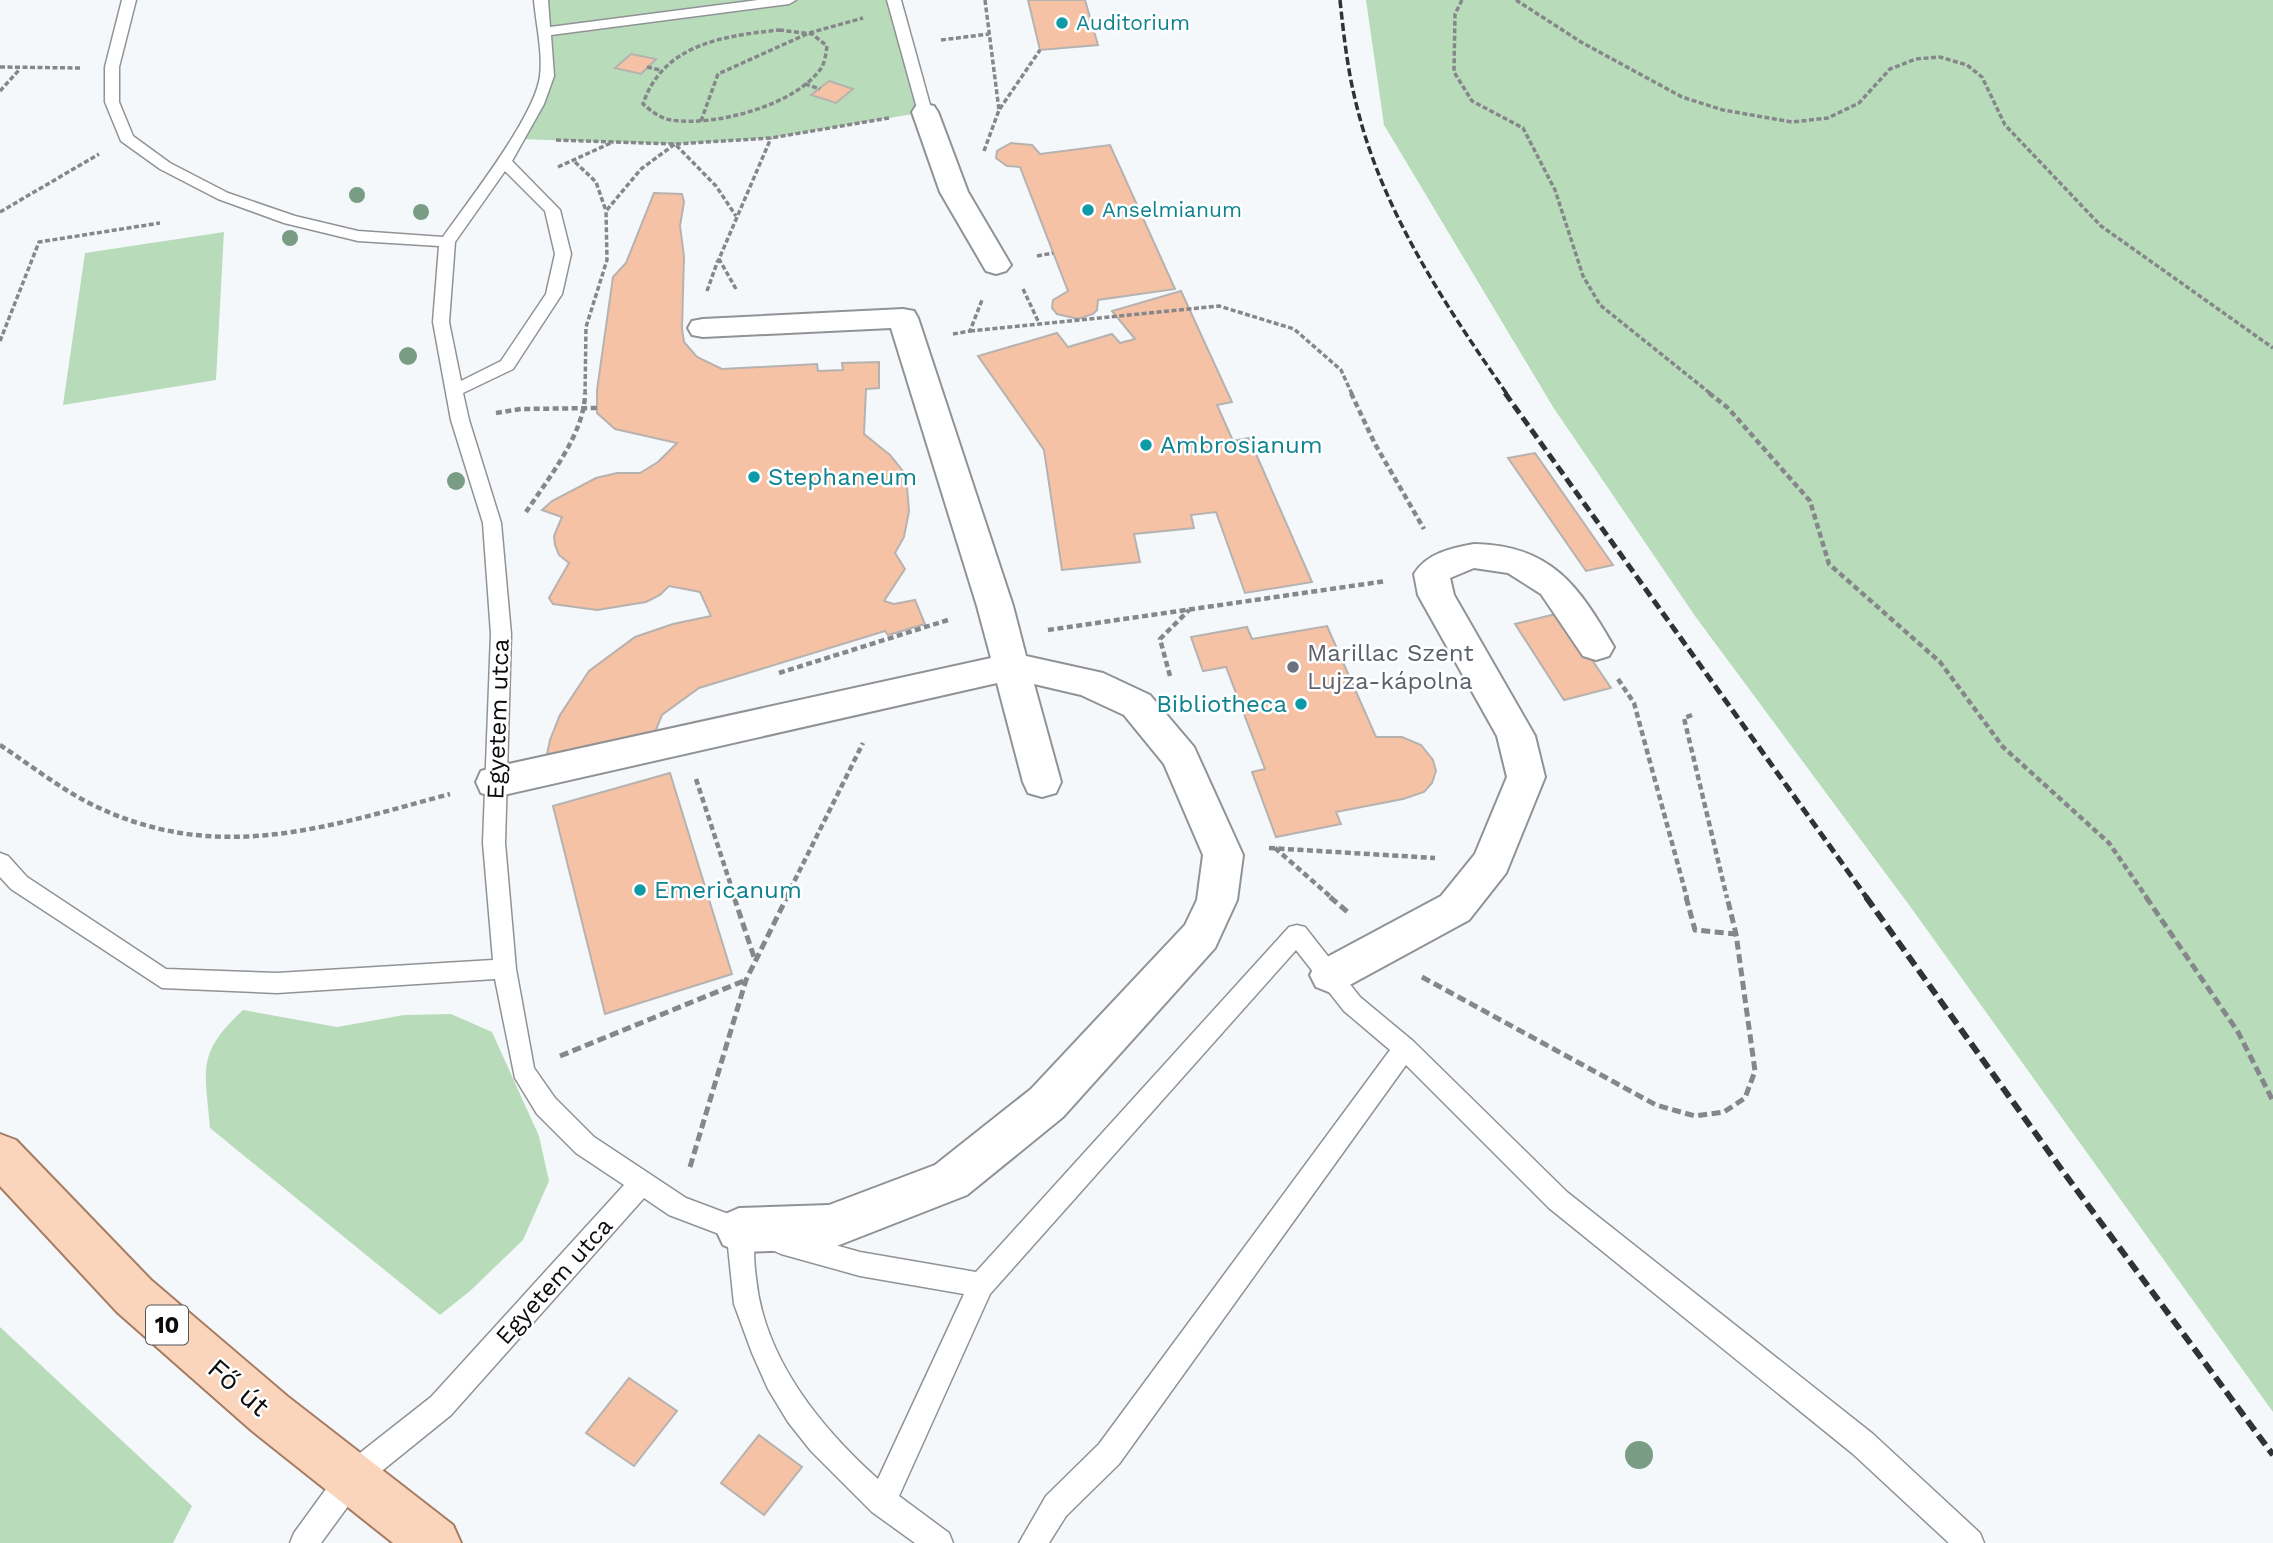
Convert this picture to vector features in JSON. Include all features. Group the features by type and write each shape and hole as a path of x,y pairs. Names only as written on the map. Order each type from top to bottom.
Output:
{"main road":[{"name":"Fő út","path":"0,1154 134,1296 269,1413 435,1543"}],"street":[{"path":"925,112 954,192 996,265"},
{"path":"712,328 903,318 1008,651 1042,782"},
{"path":"1331,975 1455,908 1492,862 1526,777 1516,736 1436,595 1438,569 1461,557 1492,556 1522,564 1550,581 1596,647"},
{"path":"495,782 887,695 1008,651 1090,683 1137,705 1180,757 1223,855 1217,900 1200,936 1047,1103 951,1180 829,1227 739,1230"}],"lane":[{"path":"129,0 112,67 111,102 126,138 164,166 212,190 290,220 358,236 447,242 504,162 537,104 547,76 541,0"},
{"path":"544,32 789,0"},
{"path":"894,0 925,112"},
{"path":"454,391 507,365 554,295 563,254 552,209 504,162"},
{"name":"Egyetem utca","path":"304,1543 352,1477 441,1406 642,1183 585,1145 546,1106 523,1072 505,969 494,844 501,634 492,523 460,420 441,322 447,242"},
{"path":"0,862 19,883 162,978 277,982 505,969"},
{"path":"882,1502 981,1285 1297,934 1352,1004 1405,1048 1558,1200 1863,1444 1970,1543"},
{"path":"1033,1543 1056,1506 1109,1454 1405,1048"},
{"path":"642,1183 678,1207 739,1230 860,1264 981,1285"},
{"path":"739,1230 747,1302 776,1379 822,1446 882,1502 939,1543"}],"path":[{"path":"985,0 999,110"},
{"path":"1462,0 1455,13 1454,72 1472,101 1523,128 1555,190 1583,275 1600,305 1728,408 1810,501 1829,564 1940,662 2003,747 2109,843 2238,1032 2273,1101"},
{"path":"1516,0 1581,42 1682,97 1723,110 1792,122 1828,118 1858,103 1890,69 1916,59 1940,57 1967,65 1982,77 2005,125 2101,226 2273,348"},
{"path":"701,121 719,74 851,19 898,16"},
{"path":"779,30 812,34 822,39 828,54 824,63 804,84 781,99 744,114 701,121 671,120 655,114 643,104 645,91 660,70 700,46 732,36 779,30"},
{"path":"906,45 989,34"},
{"path":"981,160 999,110 1040,50"},
{"path":"0,67 112,67"},
{"path":"647,68 660,70"},
{"path":"0,91 20,69"},
{"path":"804,84 820,89"},
{"path":"517,139 676,144 771,138 925,112"},
{"path":"0,212 126,138"},
{"path":"712,328 734,311 737,285 719,259 771,138"},
{"path":"520,178 574,162 614,142"},
{"path":"606,211 641,169 676,144"},
{"path":"676,144 716,186 736,216"},
{"path":"492,523 527,512 561,459 585,408 586,327 607,260 606,211 601,189 590,171 574,162"},
{"path":"0,341 39,242 160,223"},
{"path":"1022,286 1039,323"},
{"path":"970,331 1219,306 1294,329 1341,370 1438,569 1008,651"},
{"path":"460,420 521,409 598,408"},
{"path":"1596,647 1634,703 1695,930 1736,934"},
{"path":"678,1207 746,980 887,695"},
{"path":"1274,847 1386,945 1409,970 1656,1105 1695,1116 1724,1112 1745,1098 1755,1071 1753,1042 1736,934 1684,718 1692,715"},
{"path":"0,745 89,803 169,833 244,839 336,825 495,782"},
{"path":"1223,855 1274,847 1492,862"},
{"path":"523,1072 746,980"}],"green space":[{"path":"541,0 894,0 925,112 771,138 675,144 517,139 547,76"},
{"path":"1366,0 2273,0 2273,1412 1912,909 1695,616 1553,407 1384,125"},
{"path":"224,232 216,380 63,405 85,253"},
{"path":"243,1010 337,1027 404,1015 451,1014 492,1032 539,1136 549,1181 523,1240 470,1291 440,1315 210,1128 206,1090 207,1063 217,1039"},
{"path":"0,1327 192,1506 173,1543 0,1543"}],"building":[{"name":"Auditorium","path":"1028,0 1085,0 1098,45 1040,50"},
{"path":"631,54 656,59 641,74 615,68"},
{"path":"829,81 853,89 836,103 811,95"},
{"name":"Anselmianum","path":"1011,143 1032,145 1040,154 1110,145 1175,289 1098,300 1097,310 1093,314 1078,319 1057,314 1052,308 1053,300 1068,291 1020,167 1007,166 996,158 997,151"},
{"name":"Stephaneum","path":"654,193 682,194 682,329 684,342 697,357 722,369 817,364 818,371 843,370 842,363 879,362 879,388 866,389 864,434 890,455 906,475 909,511 904,537 895,553 905,569 884,601 894,604 915,600 925,624 888,635 885,631 699,688 662,715 653,737 552,762 547,754 560,715 589,671 635,637 673,624 711,616 700,592 669,586 660,595 646,602 597,610 553,604 549,598 569,563 559,555 555,545 554,536 562,517 542,510 552,501 596,478 617,473 640,473 658,462 677,443 615,429 597,413 597,390 613,277 626,263"},
{"name":"Ambrosianum","path":"1181,291 1232,402 1217,405 1233,441 1249,438 1312,582 1245,593 1216,512 1191,515 1194,528 1134,534 1140,562 1062,570 1044,450 978,356 1057,333 1068,347 1112,334 1120,343 1135,339 1112,311"},
{"path":"1535,453 1613,565 1586,571 1508,458"},
{"path":"1560,613 1611,688 1564,700 1515,624"},
{"name":"Bibliotheca","path":"1327,626 1376,737 1402,737 1421,745 1433,760 1436,771 1432,783 1424,792 1403,799 1336,812 1341,824 1276,837 1252,772 1265,769 1226,667 1203,671 1191,637 1247,627 1252,639"},
{"name":"Emericanum","path":"670,773 732,974 605,1014 553,806"},
{"path":"629,1378 677,1411 634,1466 586,1433"},
{"path":"759,1435 802,1467 764,1515 721,1483"}],"railway":[{"path":"1340,0 1355,97 1369,149 1384,187 1440,294 1507,394"},
{"path":"1505,393 1867,898"},
{"path":"1866,897 2059,1166 2273,1455"}],"place":[{"name":"Auditorium","path":"1062,23"},
{"name":"Anselmianum","path":"1088,210"},
{"name":"Ambrosianum","path":"1146,445"},
{"name":"Stephaneum","path":"754,477"},
{"name":"Marillac Szent Lujza-kápolna","path":"1293,667"},
{"name":"Bibliotheca","path":"1301,704"},
{"name":"Emericanum","path":"640,890"}]}
